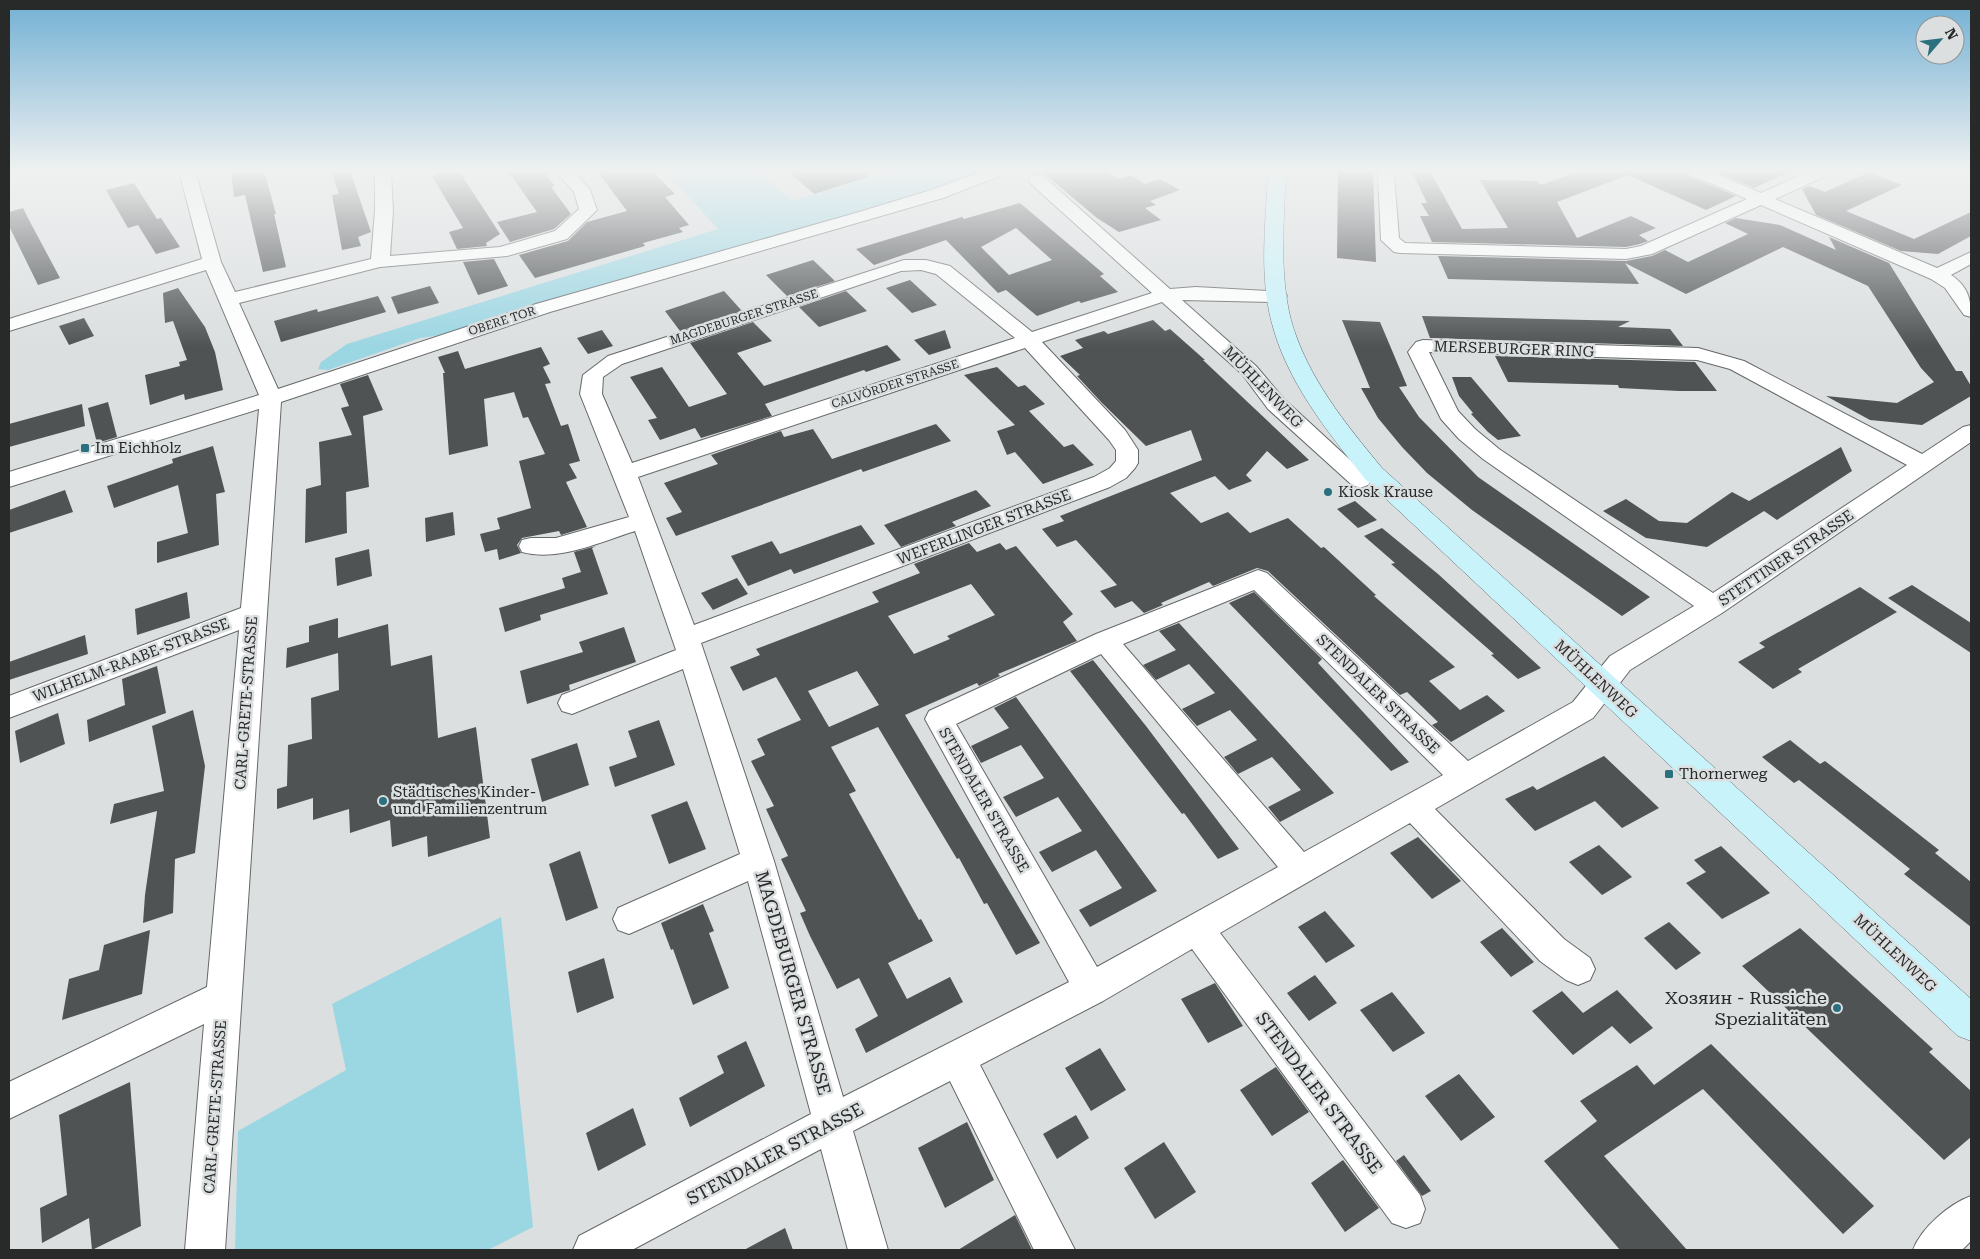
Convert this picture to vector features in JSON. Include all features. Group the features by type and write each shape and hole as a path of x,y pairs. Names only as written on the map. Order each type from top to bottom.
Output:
{"street":[{"name":"CARL-GRETE-STRASSE","path":"203,230 212,262 270,398 205,1250"},
{"path":"380,262 383,230"},
{"path":"228,300 380,262 501,252 561,235 567,230"},
{"name":"OBERE TOR","path":"9,480 270,398 543,308 816,230"},
{"name":"MÜHLENWEG","path":"1093,230 1249,370 1276,404 1360,480"},
{"name":"MÜHLENWEG","path":"1274,230 1277,296 1281,320 1303,374 1321,404 1374,474 1971,1022"},
{"path":"1389,230 1390,240 1400,248 1626,254 1646,250 1691,230"},
{"path":"1832,230 1938,275 1952,284 1971,311"},
{"path":"1938,275 1971,257"},
{"path":"9,325 212,262"},
{"name":"MAGDEBURGER STRASSE","path":"868,1250 834,1122 758,861 688,646 625,473 591,394 593,375 615,360 888,269 914,263 943,270 1029,340"},
{"path":"1166,295 1196,293 1277,296"},
{"name":"CALVÖRDER STRASSE","path":"625,473 1166,295"},
{"name":"WEFERLINGER STRASSE","path":"688,646 1118,473 1127,463 1127,450 1117,435 1029,340"},
{"name":"MERSEBURGER RING","path":"1713,606 1491,454 1467,434 1450,414 1418,352 1423,346 1698,354 1719,358 1737,365 1923,464"},
{"name":"STETTINER STRASSE","path":"1604,686 1620,663 1713,606 1971,432"},
{"path":"531,546 556,546 642,521"},
{"name":"STENDALER STRASSE","path":"1092,989 938,719 1105,641 1258,579 1464,777"},
{"name":"WILHELM-RAABE-STRASSE","path":"9,707 253,614"},
{"path":"1105,641 1301,870"},
{"path":"572,703 688,646"},
{"name":"STENDALER STRASSE","path":"593,1250 834,1122 958,1060 1092,989 1583,710 1604,686"},
{"path":"1413,806 1552,950 1578,969"},
{"name":"MAGDEBURGER STRASSE","path":"629,919 758,861"},
{"name":"STENDALER STRASSE","path":"1197,929 1406,1209"},
{"path":"9,1101 223,997"},
{"path":"958,1060 1054,1250"},
{"path":"1933,1250 1971,1215"}],"shaded area":[{"path":"716,230 805,230 471,331 420,338 328,370 318,369 321,362 347,344"},
{"path":"501,917 533,1227 488,1250 235,1250 238,1131 346,1070 332,1004"}],"building":[{"path":"11,230 34,230 60,278 38,285"},
{"path":"141,230 169,230 180,247 156,254"},
{"path":"253,230 278,230 286,267 263,272"},
{"path":"338,230 370,230 371,232 358,237 361,246 342,250"},
{"path":"457,230 497,230 500,234 486,243 487,246 457,249 449,232"},
{"path":"502,230 551,230 510,242"},
{"path":"579,230 681,230 683,232 643,243 645,246 535,278 519,255 568,241"},
{"path":"920,230 1013,230 981,247 1009,275 1052,260 1018,230 1052,230 1104,274 1100,276 1118,292 1081,303 1079,301 1037,316 1006,290 998,293 946,240 874,265 856,249"},
{"path":"1337,230 1375,230 1376,262 1337,258"},
{"path":"1426,230 1572,230 1577,238 1597,230 1652,230 1639,235 1648,241 1626,247 1432,242"},
{"path":"1739,230 1791,230 1836,250 1829,237 1889,263 1956,371 1962,371 1971,386 1971,396 1922,425 1870,420 1826,396 1897,403 1934,382 1921,368 1868,286 1783,247 1686,294 1625,263 1639,284 1448,279 1438,256 1626,261 1652,256 1665,250 1688,262 1748,234"},
{"path":"1851,230 1892,230 1914,239 1934,230 1971,230 1971,236 1938,254 1901,251"},
{"path":"494,259 508,286 478,295 463,262"},
{"path":"813,260 835,281 787,296 766,275"},
{"path":"910,280 937,305 912,313 886,288"},
{"path":"430,286 439,303 398,314 391,297"},
{"path":"178,288 205,327 215,352 223,390 185,400 184,394 150,405 145,375 180,366 179,362 187,360 173,321 165,323 163,293"},
{"path":"724,291 742,311 680,331 665,311"},
{"path":"846,291 867,311 819,327 799,307"},
{"path":"378,296 386,312 281,342 274,321 317,309 318,312"},
{"path":"1422,316 1630,321 1618,327 1670,329 1683,346 1430,338"},
{"path":"84,318 94,336 69,345 59,326"},
{"path":"1153,320 1165,331 1170,329 1205,360 1203,360 1309,460 1287,469 1267,451 1246,475 1252,481 1229,490 1215,476 1170,493 1201,523 1228,512 1250,533 1288,518 1321,548 1324,547 1376,595 1374,596 1455,667 1429,681 1460,710 1487,695 1505,711 1451,742 1432,725 1438,722 1407,692 1400,695 1268,571 1257,568 1213,586 1209,582 1161,603 1163,605 1144,613 1132,601 1115,608 1100,591 1117,585 1076,540 1057,547 1042,529 1064,521 1060,516 1202,460 1191,430 1146,446 1102,403 1077,376 1080,375 1060,356 1083,348 1075,340 1104,331 1108,334"},
{"path":"1342,320 1380,322 1407,386 1399,387 1419,417 1478,477 1650,597 1622,616 1472,510 1427,473 1378,418 1361,388 1370,388"},
{"path":"753,322 772,341 737,353 764,386 887,345 901,360 866,372 864,370 765,404 772,416 701,438 695,428 660,440 648,420 657,418 630,377 662,367 689,407 727,394 690,343"},
{"path":"602,330 613,346 588,354 577,338"},
{"path":"945,330 951,348 929,355 914,340"},
{"path":"541,347 550,364 543,367 551,383 545,384 561,426 568,424 580,461 569,464 577,478 566,482 587,527 561,535 559,531 522,538 517,545 521,553 499,560 497,549 485,552 480,534 500,529 497,518 531,508 519,461 545,454 528,417 523,418 514,392 484,399 488,446 449,455 443,373 445,373 438,357 458,351 465,369"},
{"path":"1495,356 1695,362 1717,391 1619,388 1618,385 1508,382"},
{"path":"997,367 1018,387 1025,385 1045,404 1029,411 1064,447 1073,444 1094,465 1043,484 1015,452 1007,455 997,431 1015,425 964,375"},
{"path":"368,375 383,410 363,416 369,487 346,492 347,533 305,543 306,489 321,485 319,442 352,435 341,408 349,406 340,384"},
{"path":"1452,377 1471,377 1521,436 1498,440 1488,432 1471,414 1473,413 1459,396"},
{"path":"108,402 117,437 97,443 88,408"},
{"path":"82,404 85,426 9,447 9,424"},
{"path":"936,424 951,441 863,472 861,469 676,536 666,518 682,512 664,483 718,464 711,455 781,431 784,437 813,429 832,459"},
{"path":"213,446 225,492 216,494 219,545 157,563 157,542 188,533 178,485 114,508 107,486 173,463 172,459"},
{"path":"1841,447 1852,471 1777,520 1764,511 1707,547 1646,538 1603,511 1626,499 1659,521 1687,523 1732,492 1749,501"},
{"path":"65,490 73,512 9,533 9,510"},
{"path":"976,490 991,506 952,522 956,526 901,547 884,525"},
{"path":"1355,501 1377,520 1358,528 1337,509"},
{"path":"453,512 455,535 426,542 425,518"},
{"path":"861,525 875,544 794,574 791,569 748,586 731,556 772,541 780,554"},
{"path":"1382,528 1438,574 1541,668 1518,679 1491,655 1494,654 1391,564 1395,563 1364,536"},
{"path":"969,543 977,552 1000,543 1006,550 1016,546 1073,614 1063,622 1077,641 998,674 1000,676 979,686 977,683 905,715 1040,943 1016,955 987,903 984,904 959,858 957,859 878,727 831,747 856,791 849,794 919,920 921,919 933,941 888,963 907,999 950,977 963,1002 866,1053 855,1029 878,1016 859,978 837,989 810,936 800,913 806,911 781,859 788,856 766,809 774,806 751,761 765,755 757,739 801,720 776,677 743,691 730,667 760,655 756,649 879,602 872,592 920,573 914,564","holes":["971,584 995,615 947,636 950,639 914,654 888,616","857,671 879,705 829,727 808,691"]},
{"path":"596,546 592,548 608,594 540,615 541,620 505,632 499,608 565,588 562,578 581,572 574,552"},
{"path":"369,549 372,576 337,586 335,558"},
{"path":"737,578 748,594 713,610 701,593"},
{"path":"1912,585 1971,623 1971,653 1888,598"},
{"path":"1860,587 1897,612 1798,669 1802,672 1773,689 1738,662 1765,647 1759,643"},
{"path":"187,592 190,618 137,635 135,609"},
{"path":"1254,592 1322,659 1318,663 1409,762 1391,771 1229,603"},
{"path":"338,618 338,638 388,624 391,666 432,655 438,738 476,727 490,838 428,857 427,836 392,847 390,820 350,833 349,809 313,820 313,798 277,809 277,789 287,786 288,745 312,739 311,698 339,690 338,653 286,668 287,648 309,642 309,626"},
{"path":"1179,623 1334,793 1280,822 1268,807 1301,790 1272,757 1238,774 1224,757 1257,740 1230,710 1197,726 1182,709 1215,693 1189,664 1156,680 1143,665 1176,650 1159,631"},
{"path":"624,627 636,662 569,685 570,690 527,704 520,671 583,652 579,642"},
{"path":"85,635 88,654 9,680 9,662"},
{"path":"1093,660 1146,726 1239,849 1218,859 1184,813 1182,814 1070,671"},
{"path":"157,666 166,713 89,742 87,720 125,705 122,679"},
{"path":"1016,697 1157,891 1090,927 1079,910 1122,888 1096,850 1052,872 1039,852 1082,831 1058,797 1016,817 1003,797 1044,778 1021,745 981,763 971,746 1009,728 994,708"},
{"path":"193,710 205,766 195,853 175,859 173,913 143,923 157,811 110,824 114,804 164,791 152,726"},
{"path":"58,713 65,744 20,763 15,731"},
{"path":"659,720 675,765 615,787 609,767 637,757 628,731"},
{"path":"1790,740 1820,764 1825,761 1939,850 1935,853 1971,882 1971,927 1904,874 1910,869 1799,780 1794,783 1762,757"},
{"path":"577,743 589,785 542,802 531,759"},
{"path":"1604,756 1659,808 1622,828 1595,801 1535,831 1505,799 1533,786 1537,790"},
{"path":"687,801 706,849 669,864 651,815"},
{"path":"1418,837 1461,881 1432,899 1390,853"},
{"path":"1599,845 1632,877 1602,895 1569,862"},
{"path":"1721,846 1770,893 1722,919 1686,883 1706,872 1694,860"},
{"path":"580,851 598,908 566,921 549,864"},
{"path":"703,904 714,931 709,933 729,988 693,1005 673,949 671,950 661,923"},
{"path":"1325,911 1355,946 1326,963 1298,927"},
{"path":"1669,922 1701,953 1676,970 1644,938"},
{"path":"1502,928 1534,962 1511,977 1480,942"},
{"name":"Хозяин - Russiche Spezialitäten","path":"1800,928 1933,1049 1929,1052 1971,1091 1971,1137 1944,1160 1742,966"},
{"path":"150,930 142,994 62,1020 69,979 99,970 104,945"},
{"path":"604,958 614,998 577,1013 568,972"},
{"path":"1315,975 1337,1003 1309,1021 1287,993"},
{"path":"1215,983 1243,1026 1208,1043 1181,999"},
{"path":"1617,990 1653,1028 1630,1044 1612,1026 1573,1055 1532,1011 1562,991 1583,1013"},
{"path":"1392,992 1425,1033 1393,1052 1360,1010"},
{"path":"746,1041 765,1086 690,1127 679,1098 724,1073 717,1056"},
{"path":"1711,1044 1874,1206 1843,1234 1703,1089 1604,1156 1687,1250 1620,1250 1544,1161 1597,1121 1580,1101 1637,1065 1654,1085"},
{"path":"1100,1048 1126,1090 1091,1111 1065,1068"},
{"path":"1276,1067 1309,1112 1272,1136 1240,1090"},
{"path":"1459,1074 1495,1117 1461,1141 1425,1096"},
{"path":"130,1082 141,1226 92,1250 89,1218 42,1243 40,1208 67,1195 59,1115"},
{"path":"633,1108 646,1145 598,1171 586,1133"},
{"path":"1076,1115 1089,1138 1057,1159 1043,1134"},
{"path":"967,1122 994,1180 945,1208 918,1148"},
{"path":"1164,1142 1196,1192 1155,1219 1124,1168"},
{"path":"1404,1155 1431,1191 1422,1196 1396,1161"},
{"path":"1343,1160 1379,1208 1345,1232 1311,1183"},
{"path":"1015,1215 1032,1250 958,1250"},
{"path":"785,1228 793,1250 744,1250"}],"place":[{"name":"Im Eichholz","path":"85,448"},
{"name":"Kiosk Krause","path":"1328,492"},
{"name":"Thornerweg","path":"1669,774"},
{"name":"Städtisches Kinder- und Familienzentrum","path":"383,801"},
{"name":"Хозяин - Russiche Spezialitäten","path":"1837,1008"}]}
